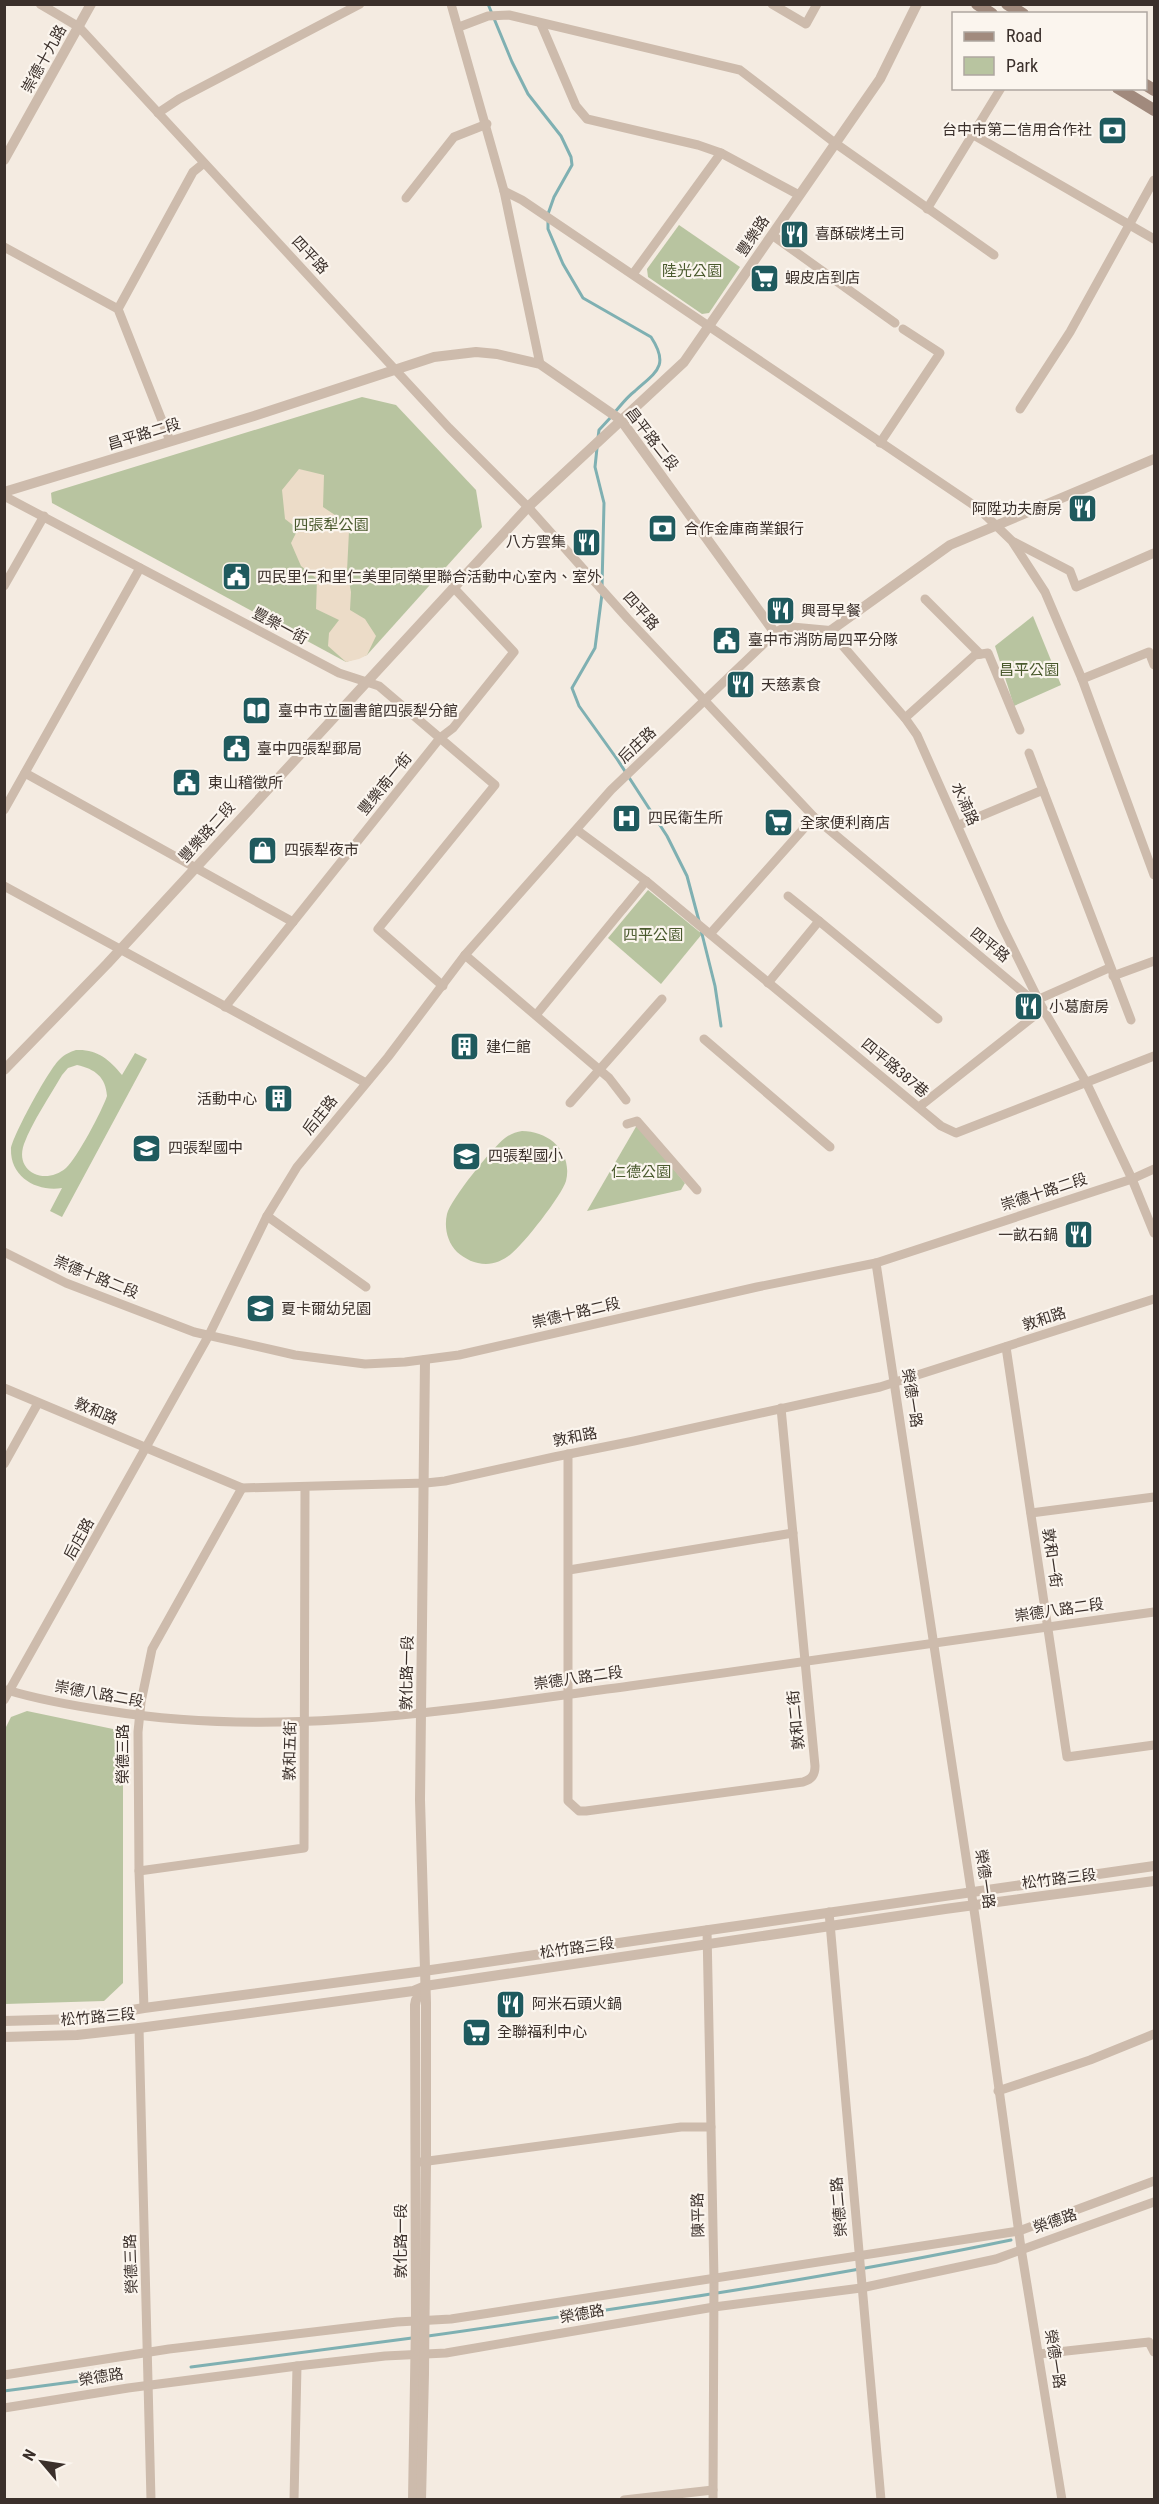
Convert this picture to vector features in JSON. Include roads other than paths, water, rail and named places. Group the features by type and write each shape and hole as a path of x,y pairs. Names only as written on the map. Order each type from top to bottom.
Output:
{"main road":[{"path":"1007,4 1020,12"},
{"path":"1121,90 1155,110"}],"street":[{"name":"四平路","path":"40,4 79,27 449,428 528,507 704,702 813,817 1041,1004 1086,1082 1155,1233"},
{"name":"崇德十九路","path":"4,159 91,4"},
{"path":"158,113 178,99 360,4"},
{"path":"451,4 487,124 504,191 540,364"},
{"path":"772,4 806,24 818,4"},
{"name":"豐樂路","path":"528,507 684,362 880,79 917,4"},
{"path":"459,27 488,16 509,15 740,70 835,143 994,255"},
{"path":"541,24 576,106 580,114 587,119 698,145 721,153 799,195"},
{"path":"927,209 1000,90"},
{"path":"405,198 454,137 487,124"},
{"path":"972,134 1155,239"},
{"path":"633,273 721,153"},
{"path":"118,309 193,172 204,163"},
{"path":"1020,409 1070,332 1155,180"},
{"path":"504,191 522,200 633,273 978,508 1012,541 1045,592 1082,679 1155,874"},
{"path":"772,236 895,323"},
{"path":"4,247 118,309 170,441"},
{"path":"880,443 940,353 903,328"},
{"name":"昌平路二段","path":"4,494 434,357 476,352 497,354 540,364 621,420 775,633"},
{"path":"775,633 787,627 830,631 950,545 1155,459"},
{"name":"豐樂一街","path":"4,494 339,674 379,686 495,785 378,929 443,986"},
{"name":"豐樂路二段","path":"4,1070 195,868 363,683 528,507"},
{"path":"4,586 44,516"},
{"path":"1012,541 1070,571 1076,587 1155,553"},
{"path":"4,810 140,568"},
{"name":"豐樂南一街","path":"225,1007 440,738 453,728 514,652 453,587"},
{"path":"925,598 980,654"},
{"name":"水湳路","path":"830,631 906,718 917,735 959,825 1001,924 1041,1004"},
{"name":"后庄路","path":"4,1700 7,1690 209,1335 267,1215 297,1167 443,986 465,955 611,790 775,633"},
{"path":"1082,679 1149,652 1155,665"},
{"path":"906,718 975,655 988,653 1020,730"},
{"path":"1029,753 1131,1020"},
{"path":"25,773 293,922"},
{"path":"959,825 1042,790"},
{"path":"710,934 813,817"},
{"name":"四平路387巷","path":"577,830 646,881 941,1126 956,1133 1086,1082"},
{"path":"536,1015 646,881"},
{"path":"4,886 366,1083"},
{"path":"788,896 938,1019"},
{"path":"768,983 819,921"},
{"path":"465,955 609,1078 626,1100"},
{"path":"919,1107 1041,1004 1111,972 1155,961"},
{"path":"570,1103 662,999"},
{"path":"704,1039 830,1147"},
{"path":"1086,1082 1155,1056"},
{"path":"627,1124 637,1121 697,1190"},
{"name":"崇德十路二段","path":"4,1252 66,1282 194,1332 295,1355 365,1364 425,1360 478,1351 757,1287 876,1263 1132,1179 1155,1169"},
{"path":"267,1215 366,1287"},
{"name":"榮德一路","path":"876,1263 972,1892 1021,2248 1062,2499"},
{"name":"敦和路","path":"4,1388 242,1488 426,1484 634,1442 894,1383 1155,1299"},
{"name":"敦和一街","path":"1006,1347 1067,1757 1155,1745"},
{"name":"敦化路一段","path":"421,2499 421,2162 416,2000 425,1986 420,1800 426,1484 425,1360"},
{"path":"4,1464 38,1403"},
{"name":"敦和二街","path":"569,1694 568,1801 579,1811 803,1782 811,1779 815,1774 781,1408"},
{"path":"568,1454 569,1694"},
{"name":"敦和五街","path":"139,1871 304,1848 305,1487"},
{"name":"榮德三路","path":"144,2008 139,1871 138,1716 152,1649 242,1488"},
{"path":"1031,1513 1155,1497"},
{"path":"569,1570 793,1533"},
{"name":"崇德八路二段","path":"7,1690 75,1706 138,1716 214,1723 306,1722 421,1713 569,1694 805,1662 934,1641 1155,1612"},
{"name":"松竹路三段","path":"4,2021 79,2019 1155,1866"},
{"name":"松竹路三段","path":"4,2037 77,2035 413,1991 425,1986 708,1944 1155,1881"},
{"name":"榮德二路","path":"829,1912 881,2499"},
{"name":"陳平路","path":"707,1930 714,2278 713,2495"},
{"name":"榮德三路","path":"139,2028 151,2499"},
{"path":"998,2091 1090,2060 1155,2034"},
{"path":"421,2162 681,2127 711,2127"},
{"name":"榮德路","path":"4,2375 148,2353 451,2319 1019,2231 1155,2181"},
{"name":"榮德路","path":"4,2408 149,2385 297,2366 446,2353 714,2307 861,2288 996,2259 1021,2248 1155,2202"},
{"path":"1039,2354 1149,2342 1155,2352"},
{"name":"敦化路一段","path":"413,2499 420,2355"},
{"path":"294,2499 297,2366"},
{"path":"624,2499 713,2495"}],"waterway":[{"path":"488,4 528,94 561,136 571,157 572,165 554,197 548,214"},
{"path":"548,221 548,229 563,264 583,298 651,337 657,347 660,362 658,368 615,412"},
{"path":"598,438 599,430 611,417"},
{"path":"597,448 595,467 604,503 602,587"},
{"path":"602,594 595,648 572,688 579,706 667,836 687,876 699,921"},
{"path":"701,930 715,986 721,1026"},
{"path":"428,2336 793,2281 1011,2240"},
{"path":"191,2367 412,2338"},
{"path":"4,2391 102,2378"}],"place":[{"name":"台中市第二信用合作社","path":"1113,130"},
{"name":"喜酥碳烤土司","path":"794,234"},
{"name":"蝦皮店到店","path":"764,278"},
{"name":"阿陞功夫廚房","path":"1083,509"},
{"name":"合作金庫商業銀行","path":"663,529"},
{"name":"八方雲集","path":"587,542"},
{"name":"四民里仁和里仁美里同榮里聯合活動中心室內、室外","path":"236,577"},
{"name":"興哥早餐","path":"780,611"},
{"name":"臺中市消防局四平分隊","path":"727,640"},
{"name":"天慈素食","path":"740,685"},
{"name":"臺中市立圖書館四張犁分館","path":"257,711"},
{"name":"臺中四張犁郵局","path":"236,749"},
{"name":"東山稽徵所","path":"187,783"},
{"name":"四民衛生所","path":"627,818"},
{"name":"全家便利商店","path":"779,823"},
{"name":"四張犁夜市","path":"263,850"},
{"name":"小葛廚房","path":"1028,1007"},
{"name":"建仁館","path":"465,1047"},
{"name":"活動中心","path":"278,1099"},
{"name":"四張犁國中","path":"147,1148"},
{"name":"四張犁國小","path":"467,1156"},
{"name":"一畝石鍋","path":"1079,1235"},
{"name":"夏卡爾幼兒園","path":"260,1309"},
{"name":"阿米石頭火鍋","path":"511,2004"},
{"name":"全聯福利中心","path":"476,2032"}],"park label":[{"name":"陸光公園","path":"692,271"},
{"name":"四張犁公園","path":"331,525"},
{"name":"昌平公園","path":"1029,670"},
{"name":"四平公園","path":"653,935"},
{"name":"仁德公園","path":"641,1172"}]}
